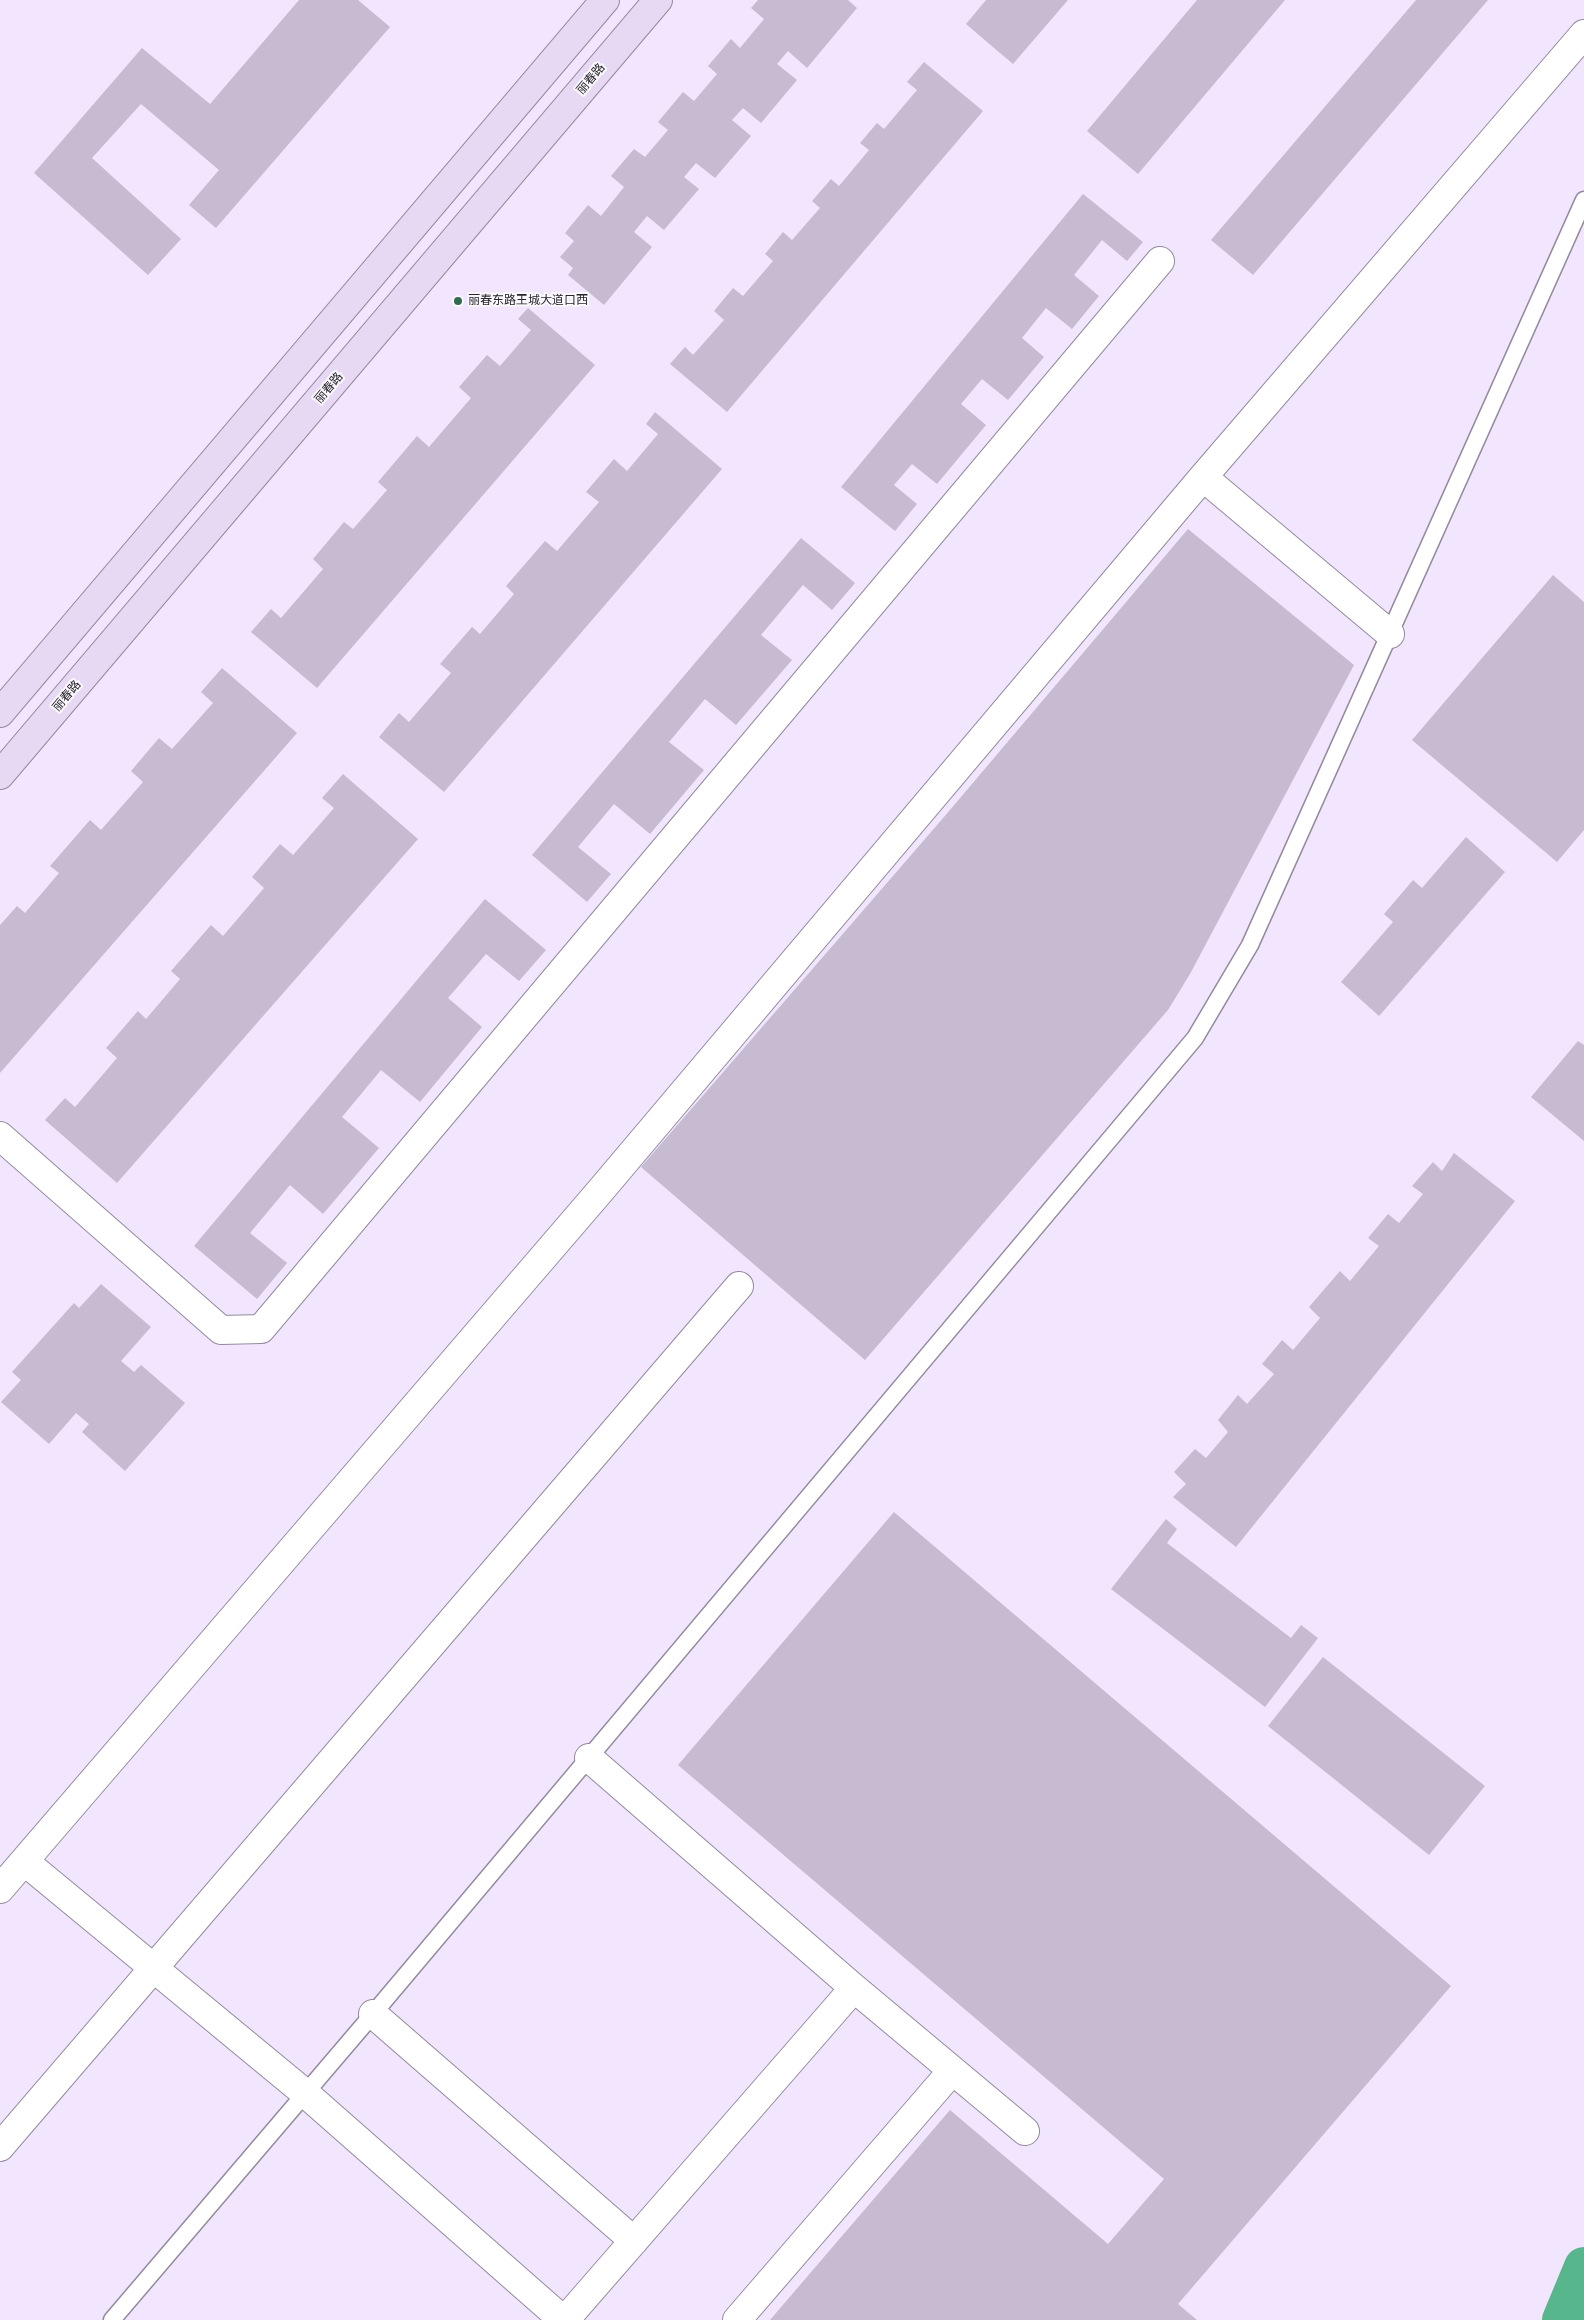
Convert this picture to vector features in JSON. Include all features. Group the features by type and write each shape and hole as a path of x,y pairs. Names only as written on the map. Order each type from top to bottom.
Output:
{"main road":[{"path":"0,713 605,0"},
{"name":"丽春路","path":"0,775 658,0"}],"street":[{"path":"0,1889 601,1190 1203,477 1584,34"},
{"path":"0,1136 221,1330 260,1330 1160,261"},
{"path":"1203,477 1390,634"},
{"path":"0,2148 739,1286"},
{"path":"589,1758 854,1988 1025,2131"},
{"path":"24,1861 306,2094 564,2320 854,1988"},
{"path":"374,2014 634,2241"},
{"path":"737,2320 952,2071"}],"lane":[{"path":"112,2320 374,2014 1195,1038 1250,945 1584,200"}],"building":[{"path":"299,0 358,0 390,27 216,228 189,205 219,170 141,104 92,158 181,239 148,275 34,173 142,48 210,104"},
{"path":"758,0 848,0 857,8 807,68 788,51 777,64 797,80 761,123 743,108 732,120 751,136 715,178 696,163 684,177 699,189 664,230 647,216 634,232 652,247 604,305 568,275 573,268 560,257 574,241 565,233 588,205 601,216 624,187 611,176 634,149 645,157 668,130 658,122 683,92 694,101 717,74 708,66 731,39 740,48 764,19 751,8"},
{"path":"986,0 1068,0 1013,64 966,24"},
{"path":"1197,0 1285,0 1138,174 1087,131"},
{"path":"1416,0 1488,0 1253,275 1211,240"},
{"path":"924,62 983,111 727,412 670,364 685,347 693,355 724,320 714,311 733,288 743,296 773,261 765,254 783,232 792,240 820,208 812,201 831,179 839,186 869,150 860,143 877,123 884,129 917,90 907,82"},
{"path":"1083,194 1143,242 1127,261 1102,240 1074,275 1099,296 1072,329 1046,308 1022,338 1044,357 1008,400 982,379 961,404 986,425 937,484 912,464 894,485 917,504 895,531 841,487"},
{"path":"528,308 595,365 317,688 251,632 271,609 281,618 323,569 313,559 344,522 353,529 387,490 378,482 417,436 429,447 471,398 459,387 487,355 500,366 531,330 518,319"},
{"path":"655,412 722,469 444,792 379,737 399,713 409,722 451,673 440,664 472,627 480,634 514,594 506,586 545,541 557,551 599,502 586,492 614,459 627,471 658,434 646,424"},
{"path":"1188,529 1354,665 1190,974 1168,1010 865,1360 641,1167 944,817"},
{"path":"801,538 855,583 832,610 803,585 761,635 792,660 736,725 705,699 669,742 704,770 650,834 614,804 578,847 611,874 587,902 532,855"},
{"path":"1553,575 1584,602 1584,830 1557,862 1412,740"},
{"path":"222,668 297,733 0,1073 0,925 17,906 25,913 59,873 50,866 90,820 101,830 143,782 131,771 159,738 172,749 213,703 201,692"},
{"path":"343,774 418,839 117,1183 45,1120 65,1098 75,1107 117,1058 106,1048 138,1011 146,1019 180,979 171,971 211,925 223,936 264,888 252,877 280,844 293,855 334,808 322,798"},
{"path":"1466,837 1505,872 1379,1016 1341,982 1393,922 1384,914 1413,880 1422,888"},
{"path":"485,899 546,950 519,981 486,954 448,998 482,1027 420,1102 381,1070 342,1117 379,1148 323,1214 290,1185 250,1233 287,1263 257,1299 194,1246"},
{"path":"1578,1041 1584,1045 1584,1141 1531,1097"},
{"path":"1454,1153 1515,1201 1236,1547 1173,1497 1186,1484 1174,1472 1195,1449 1206,1458 1228,1432 1218,1420 1238,1395 1247,1404 1274,1374 1262,1364 1282,1340 1293,1350 1320,1318 1309,1307 1340,1271 1350,1281 1379,1246 1368,1238 1388,1214 1399,1223 1423,1194 1412,1186 1433,1162 1442,1171"},
{"path":"101,1284 151,1327 121,1361 134,1372 141,1365 185,1403 125,1471 82,1432 89,1424 76,1413 49,1444 1,1402 21,1380 12,1372 74,1303 79,1308"},
{"path":"894,1512 1451,1986 1178,2304 1197,2320 770,2320 950,2110 1108,2244 1164,2179 678,1765"},
{"path":"1166,1519 1177,1529 1167,1543 1291,1638 1301,1625 1318,1638 1265,1707 1111,1589"},
{"path":"1323,1657 1485,1786 1429,1855 1268,1726"}],"waterway":[{"path":"1562,2320 1584,2267"}],"place":[{"name":"丽春东路王城大道口西","path":"458,301"}]}
